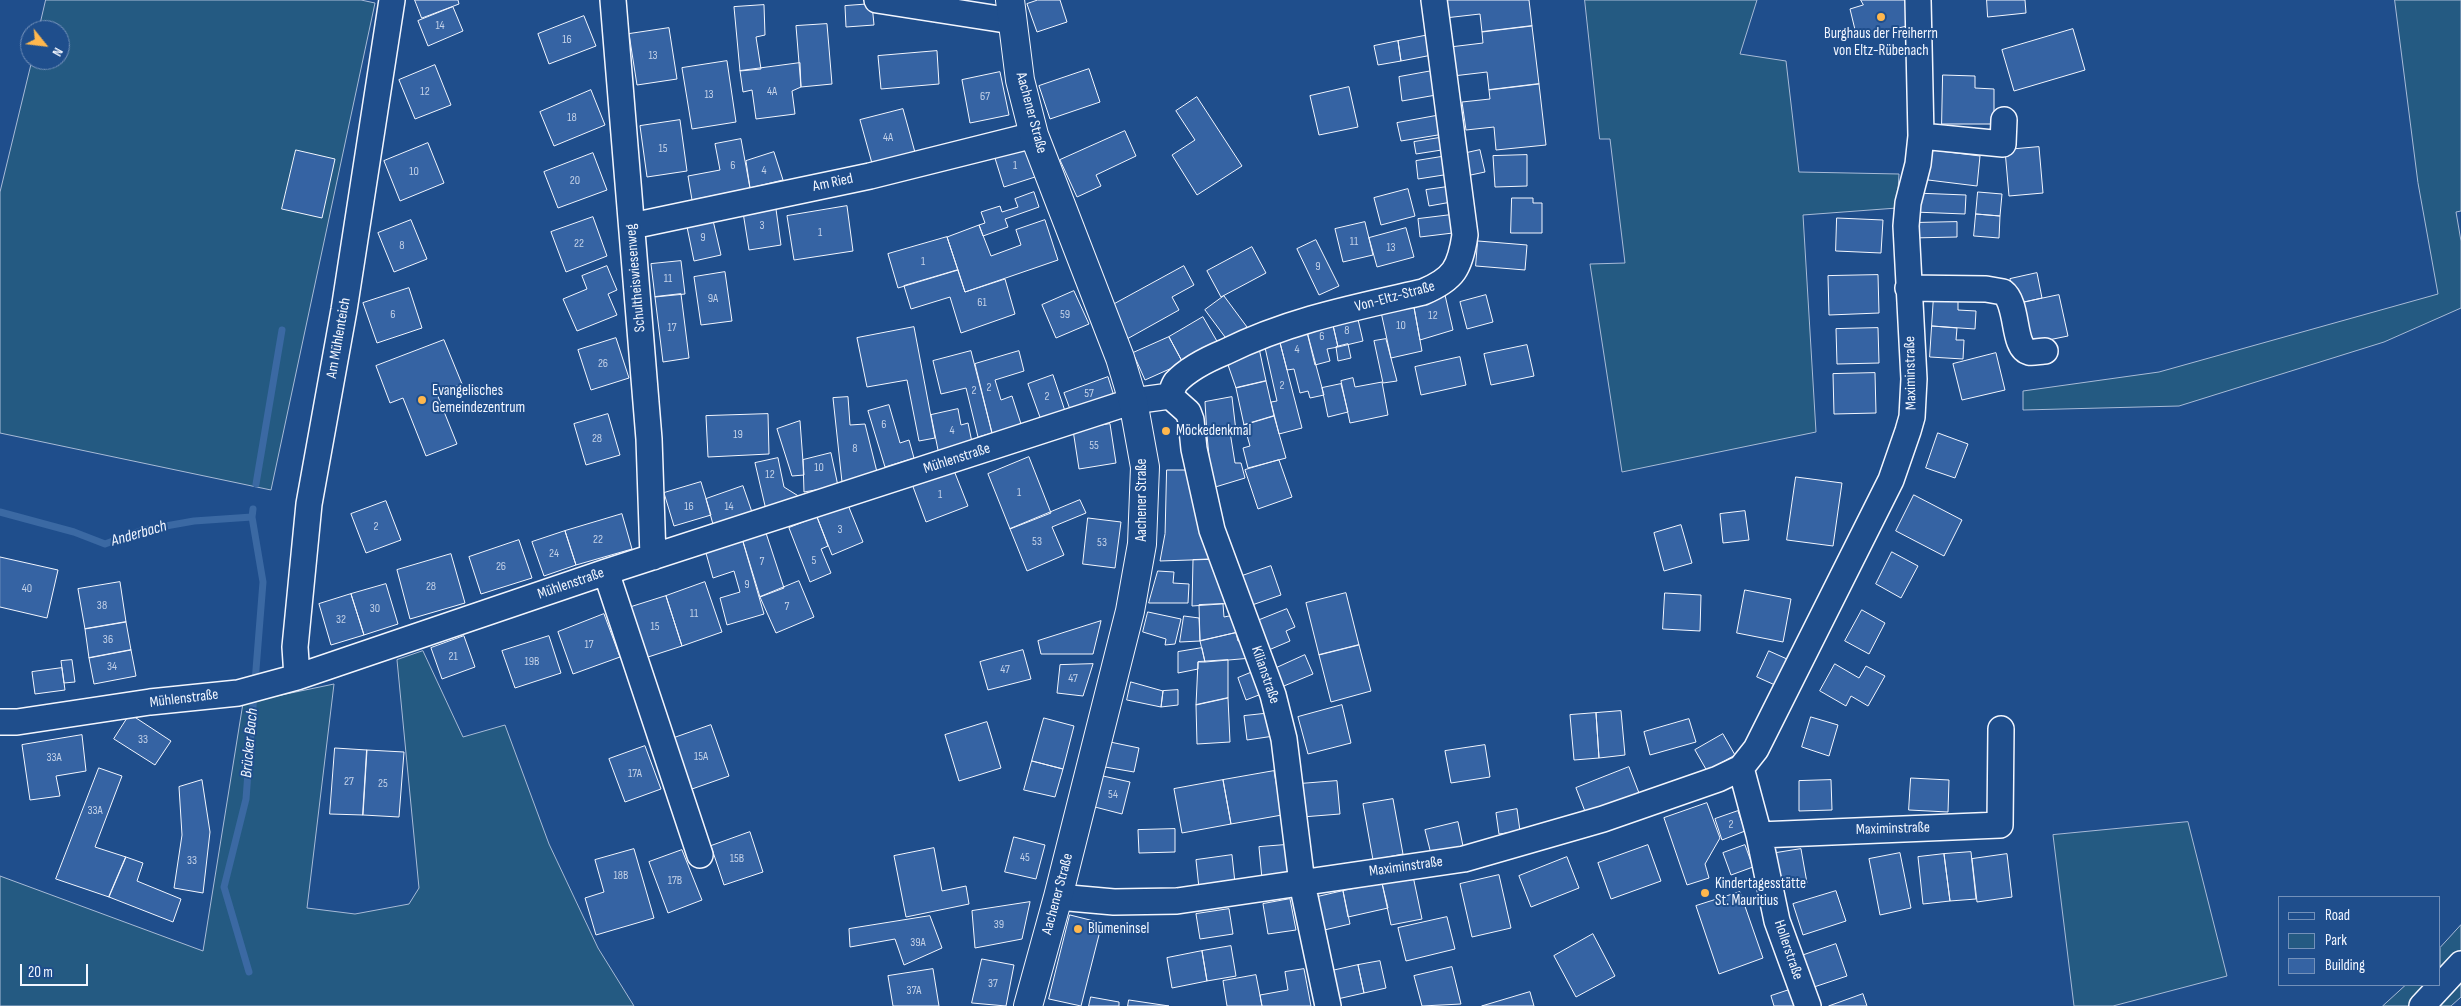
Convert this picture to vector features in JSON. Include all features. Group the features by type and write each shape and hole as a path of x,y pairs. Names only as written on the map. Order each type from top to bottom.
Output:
{"main road":[{"name":"Aachener Straße","path":"1005,6 1020,80 1034,135 1120,358 1133,401 1144,467 1142,544 1137,578 1104,720 1028,1006"}],"street":[{"name":"Am Mühlenteich","path":"286,680 295,648 309,504 344,310 392,0"},
{"name":"Schultheiswiesenweg","path":"613,0 649,439 653,557"},
{"path":"877,0 1005,6"},
{"name":"Von-Eltz-Straße","path":"1170,396 1175,383 1187,374 1205,361 1246,341 1302,320 1423,292 1442,284 1454,271 1462,254 1465,235 1434,0"},
{"name":"Maximinstraße","path":"1058,897 1143,903 1177,901 1464,859 1603,819 1718,779 1741,768 1756,749 1891,480 1912,417 1914,380 1906,226 1908,203 1918,164 1921,136 1918,0"},
{"path":"1921,136 2003,144 2004,120"},
{"name":"Am Ried","path":"632,226 870,176 1034,135"},
{"path":"1908,288 1986,289 2003,292 2012,302 2018,336 2023,348 2029,352 2045,351"},
{"path":"1133,401 1170,396"},
{"name":"Kilianstraße","path":"1170,396 1188,412 1191,420 1197,466 1212,530 1273,695 1284,739 1302,883 1328,1006"},
{"name":"Mühlenstraße","path":"0,722 17,722 242,691 286,680 606,572 1133,401"},
{"path":"606,572 700,855"},
{"name":"Maximinstraße","path":"1759,835 2000,825 2001,729"},
{"path":"1741,768 1759,835"},
{"name":"Hollerstraße","path":"1759,835 1777,921 1808,1006"},
{"path":"2441,986 2461,964"},
{"path":"2422,1006 2441,986"}],"green space":[{"path":"46,0 361,0 375,3 271,490 0,433 0,192 30,70 70,70 70,20 41,20"},
{"path":"1585,0 1757,0 1740,54 1786,61 1799,172 1899,174 1897,208 1803,215 1816,432 1622,472 1590,264 1625,263 1610,139 1600,139"},
{"path":"2395,0 2461,0 2461,211 2456,212 2461,241 2461,308 2384,342 2179,406 2023,410 2023,391 2159,372 2438,294 2418,183"},
{"path":"423,651 463,737 505,725 549,844 598,948 634,1006 0,1006 0,876 203,951 243,703 334,684 307,908 355,914 409,904 419,888 397,660"},
{"path":"2188,822 2227,976 2113,1006 2074,1006 2053,835"},
{"path":"2461,925 2461,950 2441,971 2441,947"},
{"path":"2461,974 2461,997 2451,1006 2433,1006"},
{"path":"2405,986 2426,986 2408,1006 2383,1006"}],"building":[{"path":"415,0 458,0 459,4 422,18"},
{"path":"1038,0 1060,0 1067,22 1037,32 1027,4"},
{"path":"1443,0 1529,0 1532,26 1482,32 1480,14 1445,18"},
{"name":"Burghaus der Freiherrn von Eltz-Rübenach","path":"1861,0 1907,0 1911,25 1857,38 1850,9 1863,5"},
{"path":"1987,0 2025,0 2026,13 1988,17"},
{"path":"872,4 874,25 846,27 845,6"},
{"path":"764,5 765,35 756,37 761,69 740,71 734,7"},
{"path":"453,7 463,31 428,46 418,21"},
{"path":"584,16 596,46 549,64 538,34"},
{"path":"827,24 832,84 801,87 796,26"},
{"path":"1532,26 1539,84 1489,90 1487,72 1453,76 1450,47 1483,43 1482,32"},
{"path":"669,28 677,79 637,85 629,34"},
{"path":"2073,29 2085,70 2014,91 2002,50"},
{"path":"1429,35 1432,55 1401,61 1398,41"},
{"path":"1398,41 1401,61 1378,65 1374,46"},
{"path":"937,51 939,84 881,89 878,56"},
{"path":"727,61 736,122 692,129 682,68"},
{"path":"800,63 801,87 792,91 795,114 756,119 752,90 743,92 740,71"},
{"path":"435,65 451,105 415,119 399,80"},
{"path":"1089,69 1100,102 1050,119 1039,86"},
{"path":"1432,71 1436,95 1402,101 1399,77"},
{"path":"1000,72 1009,115 970,123 962,80"},
{"path":"1943,75 1975,76 1975,88 1994,89 1994,124 1942,124"},
{"path":"1539,84 1546,145 1496,150 1494,127 1466,130 1462,102 1490,99 1489,90"},
{"path":"1349,87 1358,127 1319,135 1310,96"},
{"path":"591,90 605,125 554,146 540,112"},
{"path":"1197,97 1242,166 1197,195 1172,155 1195,140 1176,111"},
{"path":"903,109 916,156 873,167 860,120"},
{"path":"1441,115 1444,134 1401,141 1397,123"},
{"path":"680,120 687,171 647,177 640,126"},
{"path":"1125,131 1136,156 1096,175 1101,186 1077,197 1060,160"},
{"path":"1445,137 1448,149 1416,154 1414,142"},
{"path":"741,139 750,188 692,200 688,176 720,170 715,144"},
{"path":"428,143 444,183 400,201 384,161"},
{"path":"1026,145 1035,177 1004,187 994,155"},
{"path":"2039,147 2043,193 2009,196 2005,150"},
{"path":"296,150 335,159 322,218 282,209"},
{"path":"1480,150 1485,172 1466,176 1462,154"},
{"path":"1932,150 1980,156 1977,186 1928,180"},
{"path":"774,152 783,180 750,188 746,161"},
{"path":"593,153 607,190 558,208 544,172"},
{"path":"1527,155 1527,186 1495,187 1493,156"},
{"path":"1447,156 1450,174 1418,179 1416,161"},
{"path":"1454,186 1457,201 1429,206 1426,190"},
{"path":"1408,189 1415,216 1381,225 1374,198"},
{"path":"1034,192 1039,207 1005,219 1008,227 983,236 979,225 985,223 981,212 1000,206 1002,212 1018,207 1015,199"},
{"path":"1978,192 2002,194 2000,216 1976,214"},
{"path":"1915,193 1966,195 1965,214 1914,212"},
{"path":"1512,198 1533,198 1533,203 1542,203 1542,233 1511,233"},
{"path":"775,202 781,245 749,250 742,206"},
{"path":"847,206 853,251 794,260 787,216"},
{"path":"1459,214 1461,232 1420,237 1418,219"},
{"path":"1976,214 2000,216 1999,238 1974,236"},
{"path":"712,216 721,255 694,261 686,222"},
{"path":"593,217 607,256 566,272 551,232"},
{"path":"1837,218 1883,220 1881,253 1836,251"},
{"path":"411,220 427,259 394,272 378,233"},
{"path":"1045,220 1058,260 965,292 947,237 979,225 991,256 1021,245 1016,230"},
{"path":"1365,222 1373,255 1343,262 1335,229"},
{"path":"1957,222 1957,237 1911,238 1911,223"},
{"path":"1406,228 1414,257 1377,267 1369,238"},
{"path":"947,237 958,270 898,288 888,254"},
{"path":"1316,240 1339,286 1319,295 1297,249"},
{"path":"1478,241 1527,245 1525,270 1476,266"},
{"path":"1252,247 1266,273 1221,297 1207,271"},
{"path":"681,261 685,294 655,297 651,264"},
{"path":"607,266 617,290 608,294 617,315 577,331 563,299 587,289 582,276"},
{"path":"1184,266 1194,285 1172,297 1179,310 1127,339 1109,307"},
{"path":"958,270 965,292 1005,279 1015,314 961,333 950,297 911,309 904,286"},
{"path":"725,272 732,321 701,325 694,277"},
{"path":"2037,273 2042,298 2016,304 2010,279"},
{"path":"1878,275 1879,313 1829,315 1828,276"},
{"path":"409,288 422,328 377,343 363,303"},
{"path":"1074,291 1089,324 1056,338 1042,305"},
{"path":"681,294 689,358 663,362 655,297"},
{"path":"1445,295 1453,330 1420,340 1413,302"},
{"path":"1486,295 1493,322 1467,329 1460,302"},
{"path":"1934,295 1958,297 1958,310 1976,311 1975,329 1932,326"},
{"path":"2059,295 2068,336 2024,345 2016,304"},
{"path":"1224,296 1247,327 1228,341 1205,310"},
{"path":"1413,302 1422,351 1391,358 1381,312"},
{"path":"1357,315 1363,341 1338,347 1332,321"},
{"path":"1203,317 1218,343 1183,363 1169,337"},
{"path":"1332,321 1338,347 1327,349 1330,361 1315,365 1306,328"},
{"path":"1932,326 1957,328 1956,340 1964,340 1963,359 1930,357"},
{"path":"914,327 935,438 919,441 907,380 867,387 857,338"},
{"path":"1306,328 1324,395 1310,398 1308,391 1300,393 1294,369 1287,370 1278,335"},
{"path":"1878,328 1879,363 1837,364 1836,329"},
{"path":"1278,335 1302,428 1279,434 1271,402 1277,401 1264,343"},
{"path":"1169,337 1183,363 1145,380 1133,353"},
{"path":"616,338 629,378 591,390 578,350"},
{"path":"1386,339 1397,381 1383,383 1374,341"},
{"name":"Evangelisches Gemeindezentrum","path":"444,340 462,384 437,394 457,444 426,456 403,398 390,403 376,366"},
{"path":"1348,344 1351,358 1338,361 1336,347"},
{"path":"1527,345 1534,376 1491,385 1484,354"},
{"path":"1259,348 1266,381 1236,388 1227,362"},
{"path":"971,351 992,433 978,437 966,388 941,394 933,361"},
{"path":"1019,351 1024,371 995,380 1001,400 1012,396 1022,427 992,433 975,364"},
{"path":"1996,353 2005,390 1962,400 1953,364"},
{"path":"1460,357 1466,385 1421,395 1415,367"},
{"path":"1875,373 1876,413 1834,414 1833,374"},
{"path":"1053,375 1065,411 1041,420 1028,384"},
{"path":"1108,377 1114,396 1071,412 1064,393"},
{"path":"1353,378 1355,387 1382,382 1388,415 1350,423 1341,381"},
{"path":"1266,381 1274,416 1244,425 1236,388"},
{"path":"1341,384 1348,412 1328,417 1322,388"},
{"path":"848,397 850,425 865,424 877,472 842,482 833,398"},
{"path":"1232,397 1236,431 1207,435 1205,402"},
{"path":"889,405 900,443 909,440 914,458 885,467 868,411"},
{"path":"958,409 961,425 968,423 973,447 939,455 931,415"},
{"path":"608,414 620,455 586,465 574,424"},
{"path":"768,414 769,454 708,457 706,416"},
{"path":"1274,416 1286,458 1248,468 1243,448 1250,446 1244,425"},
{"path":"800,421 804,475 792,476 777,429"},
{"path":"1110,424 1116,463 1079,469 1073,430"},
{"path":"1230,432 1235,463 1241,463 1245,478 1212,488 1207,435"},
{"path":"1938,433 1968,444 1955,478 1926,468"},
{"path":"831,453 838,486 804,492 803,460"},
{"path":"1029,457 1051,513 1010,529 988,474"},
{"path":"778,458 784,487 800,497 766,510 755,463"},
{"path":"1279,460 1292,497 1258,509 1245,470"},
{"path":"953,468 968,506 926,522 912,484"},
{"path":"1167,470 1194,470 1220,559 1160,561 1165,534"},
{"path":"1796,477 1842,483 1833,546 1787,540"},
{"path":"701,482 711,515 674,526 664,493"},
{"path":"743,486 753,515 714,528 706,499"},
{"path":"1914,495 1962,520 1944,556 1896,531"},
{"path":"1080,500 1086,513 1052,527 1064,555 1027,571 1010,529"},
{"path":"386,501 401,540 366,553 351,514"},
{"path":"848,505 863,542 832,555 817,517"},
{"path":"1745,511 1749,540 1723,543 1720,514"},
{"path":"622,514 632,549 576,565 565,531"},
{"path":"817,517 828,546 821,549 831,573 810,582 789,528"},
{"path":"1088,518 1121,522 1115,568 1083,564"},
{"path":"1681,525 1692,563 1664,571 1654,533"},
{"path":"765,530 784,588 760,597 741,535"},
{"path":"565,531 576,565 544,576 532,542"},
{"path":"741,535 764,614 727,625 720,598 740,592 734,571 713,578 704,546"},
{"path":"519,540 532,578 481,594 469,557"},
{"path":"1892,552 1918,566 1901,598 1876,584"},
{"path":"451,554 465,603 410,619 397,570"},
{"path":"0,557 58,570 47,618 0,607"},
{"path":"1220,559 1235,603 1192,606 1193,560"},
{"path":"1271,566 1281,595 1252,605 1242,576"},
{"path":"1158,571 1174,572 1173,583 1189,584 1188,603 1149,603"},
{"path":"799,581 814,617 776,633 760,597"},
{"path":"120,582 126,622 85,629 78,589"},
{"path":"705,582 722,632 682,646 666,596"},
{"path":"386,584 398,624 364,635 351,594"},
{"path":"1745,590 1791,599 1783,642 1737,633"},
{"path":"1346,593 1359,645 1319,655 1306,603"},
{"path":"1665,593 1701,595 1700,631 1663,629"},
{"path":"351,594 364,635 331,645 319,604"},
{"path":"666,596 682,646 645,658 628,608"},
{"path":"1223,604 1224,617 1239,614 1242,631 1200,641 1199,605"},
{"path":"1287,609 1295,627 1286,631 1290,641 1264,652 1252,623"},
{"path":"1862,610 1885,623 1869,654 1845,641"},
{"path":"1148,612 1181,619 1175,644 1165,645 1166,639 1143,632"},
{"path":"604,614 620,657 573,674 558,632"},
{"path":"1184,616 1199,618 1200,641 1180,642"},
{"path":"1101,621 1093,654 1041,654 1038,641"},
{"path":"126,622 131,650 89,658 85,629"},
{"path":"1236,633 1238,641 1247,640 1252,658 1205,662 1200,641"},
{"path":"464,636 475,667 442,679 431,648"},
{"path":"549,636 561,673 515,688 502,651"},
{"path":"1359,645 1371,691 1331,702 1319,655"},
{"path":"1202,648 1205,662 1198,662 1198,669 1178,673 1178,652"},
{"path":"131,650 136,676 94,684 89,658"},
{"path":"1023,650 1031,679 988,690 980,662"},
{"path":"1769,651 1787,659 1775,685 1757,677"},
{"path":"1305,655 1313,674 1279,688 1272,670"},
{"path":"72,660 75,682 64,683 61,661"},
{"path":"1228,660 1228,698 1196,705 1198,662"},
{"path":"1093,664 1083,696 1057,693 1060,665"},
{"path":"1835,664 1859,678 1866,666 1885,676 1868,706 1851,696 1846,706 1820,691"},
{"path":"62,668 65,690 35,694 32,672"},
{"path":"1255,671 1264,693 1246,700 1238,678"},
{"path":"1131,682 1163,691 1161,707 1127,700"},
{"path":"1178,690 1178,705 1161,707 1163,691"},
{"path":"1228,698 1230,742 1197,744 1196,705"},
{"path":"1342,705 1351,743 1308,754 1298,717"},
{"path":"1621,711 1625,755 1599,758 1596,713"},
{"path":"1272,713 1274,736 1247,740 1244,716"},
{"path":"1596,713 1599,758 1574,760 1570,715"},
{"path":"130,714 171,741 155,765 114,739"},
{"path":"1811,717 1838,725 1829,756 1802,747"},
{"path":"1044,718 1074,726 1063,769 1032,761"},
{"path":"1689,719 1696,742 1650,755 1644,732"},
{"path":"987,722 1001,768 959,781 945,735"},
{"path":"711,725 729,776 692,789 674,738"},
{"path":"1723,734 1735,755 1707,771 1695,750"},
{"path":"82,735 86,771 56,776 60,796 30,800 22,745"},
{"path":"1110,742 1139,748 1134,772 1105,767"},
{"path":"1485,745 1490,777 1451,783 1445,751"},
{"path":"645,746 661,789 625,802 609,759"},
{"path":"335,748 367,750 363,815 330,814"},
{"path":"367,750 404,752 399,817 363,815"},
{"path":"1032,761 1063,769 1055,797 1024,790"},
{"path":"1629,767 1639,793 1586,814 1576,788"},
{"path":"99,768 122,776 95,847 126,857 109,897 56,879"},
{"path":"1274,771 1282,815 1231,824 1223,780"},
{"path":"1103,776 1130,782 1122,814 1095,807"},
{"path":"1911,778 1949,780 1948,812 1909,810"},
{"path":"202,780 210,832 203,893 174,888 182,835 179,787"},
{"path":"1223,780 1231,824 1182,833 1174,789"},
{"path":"1831,780 1832,810 1799,811 1799,781"},
{"path":"1337,781 1340,814 1302,817 1299,784"},
{"path":"1393,799 1403,854 1373,860 1363,804"},
{"path":"1707,803 1720,838 1705,864 1709,878 1687,885 1664,818"},
{"path":"1517,809 1520,831 1499,834 1496,813"},
{"path":"1738,811 1745,831 1722,840 1715,819"},
{"path":"1458,822 1463,846 1431,854 1425,830"},
{"path":"1175,829 1175,852 1139,853 1138,830"},
{"path":"750,832 763,872 724,885 711,846"},
{"path":"1014,837 1045,845 1036,879 1005,872"},
{"path":"1285,845 1288,877 1262,879 1259,847"},
{"path":"1648,845 1661,881 1611,899 1598,863"},
{"path":"1745,845 1753,867 1731,875 1723,853"},
{"path":"934,848 942,891 966,886 969,904 906,917 894,856"},
{"path":"634,849 654,918 596,935 585,898 604,892 595,860"},
{"path":"1801,849 1807,883 1782,888 1776,853"},
{"path":"682,850 702,900 668,913 649,862"},
{"path":"1971,852 1976,899 1950,901 1944,854"},
{"path":"1900,853 1911,908 1880,915 1869,859"},
{"path":"1944,854 1950,901 1923,904 1918,857"},
{"path":"2007,854 2012,897 1977,902 1972,859"},
{"path":"1232,855 1235,883 1199,888 1196,860"},
{"path":"126,857 143,863 137,881 181,899 173,922 109,897"},
{"path":"1567,857 1579,888 1531,907 1519,876"},
{"path":"1499,875 1511,928 1472,937 1460,884"},
{"path":"1413,876 1422,919 1391,925 1382,883"},
{"path":"1382,883 1388,908 1348,917 1343,891"},
{"path":"1343,891 1350,924 1320,931 1313,898"},
{"path":"1836,891 1846,921 1803,935 1793,904"},
{"path":"1740,892 1763,958 1719,974 1696,906"},
{"path":"1290,899 1296,930 1268,934 1263,904"},
{"path":"1030,902 1022,939 975,948 972,911"},
{"path":"1229,909 1233,934 1200,939 1196,914"},
{"path":"1070,915 1102,923 1081,1006 1049,999"},
{"path":"930,916 942,948 904,965 895,939 850,947 849,929"},
{"path":"1447,917 1455,949 1406,961 1398,928"},
{"path":"1593,934 1615,976 1576,997 1554,956"},
{"path":"1836,944 1847,976 1811,988 1801,956"},
{"path":"1231,946 1236,976 1207,981 1202,951"},
{"path":"1202,951 1207,981 1172,988 1167,958"},
{"path":"982,959 1014,965 1006,1006 972,1003"},
{"path":"1380,961 1386,988 1364,993 1358,965"},
{"path":"1358,965 1364,993 1333,1000 1327,972"},
{"path":"1452,967 1461,1004 1422,1006 1414,976"},
{"path":"933,969 939,1006 893,1006 888,976"},
{"path":"1304,969 1311,1006 1262,1006 1260,995 1288,990 1285,972"},
{"path":"1256,975 1262,1006 1227,1006 1223,981"},
{"path":"1789,990 1794,1006 1774,1006 1771,996"},
{"path":"1530,992 1534,1006 1482,1006"},
{"path":"1863,994 1867,1006 1829,1006"},
{"path":"1091,997 1119,1002 1119,1006 1089,1006"},
{"path":"1129,1000 1169,1006 1128,1006"}],"waterway":[{"name":"Brücker Bach","path":"256,484 282,330"},
{"name":"Brücker Bach","path":"253,509 252,517 263,582 255,682"},
{"name":"Anderbach","path":"0,512 74,532 105,544 143,530 194,521 252,517"},
{"name":"Brücker Bach","path":"249,972 224,887 246,799 254,693"}],"place":[{"name":"Burghaus der Freiherrn von Eltz-Rübenach","path":"1881,17"},
{"name":"Evangelisches Gemeindezentrum","path":"422,400"},
{"name":"Möckedenkmal","path":"1166,431"},
{"name":"Kindertagesstätte St. Mauritius","path":"1705,893"},
{"name":"Blumeninsel","path":"1078,929"}]}
